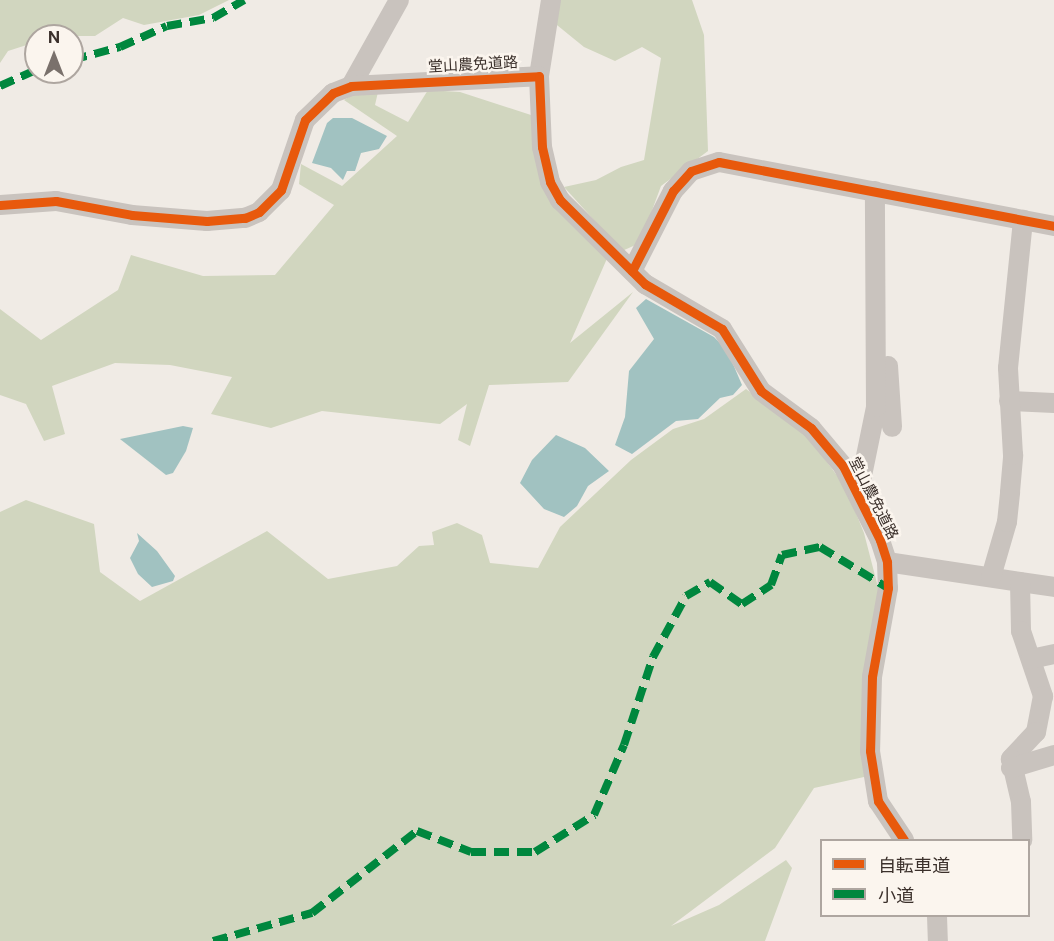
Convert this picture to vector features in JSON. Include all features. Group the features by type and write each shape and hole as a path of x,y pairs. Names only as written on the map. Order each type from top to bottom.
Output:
{"street":[{"path":"351,86 399,0"},
{"path":"539,76 551,0"},
{"name":"堂山農免道路","path":"0,205 56,201 143,216 207,221 246,218 259,212 280,190 298,132 315,106 351,86 539,76 542,147 550,182 560,201 645,284 722,329 751,378 811,428 843,466 858,495 887,562 887,604 870,706 870,751 878,801 903,839"},
{"path":"632,271 673,191 692,171 719,162 1054,226"},
{"path":"858,495 876,407 875,191"},
{"path":"991,577 1007,522 1010,492 1012,455 1008,368 1023,220"},
{"path":"877,363 888,366 892,427"},
{"path":"1009,401 1054,403"},
{"path":"887,562 1054,586"},
{"path":"1020,582 1021,631 1049,698 1036,732 1011,759 1011,768 1021,802 1022,839"},
{"path":"1031,659 1054,654"},
{"path":"1011,768 1054,755"},
{"path":"937,917 938,941"}],"green space":[{"path":"0,0 229,0 199,15 144,25 123,18 95,36 84,36 84,24 24,24 24,46 8,51 0,63"},
{"path":"561,0 692,0 704,35 708,151 661,186 640,243 622,251 564,187 596,180 621,167 644,160 661,58 642,47 615,61 584,47 552,21"},
{"path":"428,90 460,92 534,116 540,169 609,254 570,343 633,292 568,382 489,385 470,446 458,440 467,404 440,424 322,411 271,428 211,414 232,377 170,365 115,363 52,386 65,434 44,441 26,404 0,395 0,309 41,340 118,290 131,255 203,276 275,275 334,205 299,184 301,164 342,186 397,136 344,100 357,92 378,92 375,105 408,122"},
{"path":"746,389 805,433 845,486 864,533 880,595 864,777 814,788 775,848 671,926 719,905 786,860 792,868 765,941 0,941 0,512 26,500 94,524 100,572 140,601 267,531 328,579 397,566 419,546 434,545 432,532 457,523 482,535 490,563 538,568 560,527 631,460 673,429 704,419"}],"water":[{"path":"333,118 352,118 387,136 379,149 361,153 355,171 347,171 343,180 331,168 312,163 327,123"},
{"path":"646,299 714,337 727,350 742,385 733,395 720,398 698,419 676,421 632,454 615,445 625,417 629,371 654,339 636,308"},
{"path":"183,426 193,428 186,451 173,473 166,475 120,439"},
{"path":"556,435 585,448 609,471 588,486 577,506 564,517 544,509 520,483 532,460"},
{"path":"137,533 157,551 175,576 173,581 152,587 138,574 130,558 139,541"}],"marked path":[{"path":"84,57 120,47 167,26 213,18 244,0"},
{"path":"0,86 24,75"},
{"path":"213,941 312,913 417,831 471,852 535,852 594,815 624,745 653,657 686,596 710,582 742,604 771,585 782,555 820,547 888,588"}],"cycle path":[{"path":"0,205 56,201 132,215 207,221 245,218 259,212 281,190 305,120 333,93 351,86 539,76 542,147 550,182 560,200 645,284 722,329 761,391 811,428 843,466 880,540 887,562 888,588 872,677 870,751 878,801 903,839"},
{"path":"632,271 673,191 691,171 719,162 1054,226"}]}
